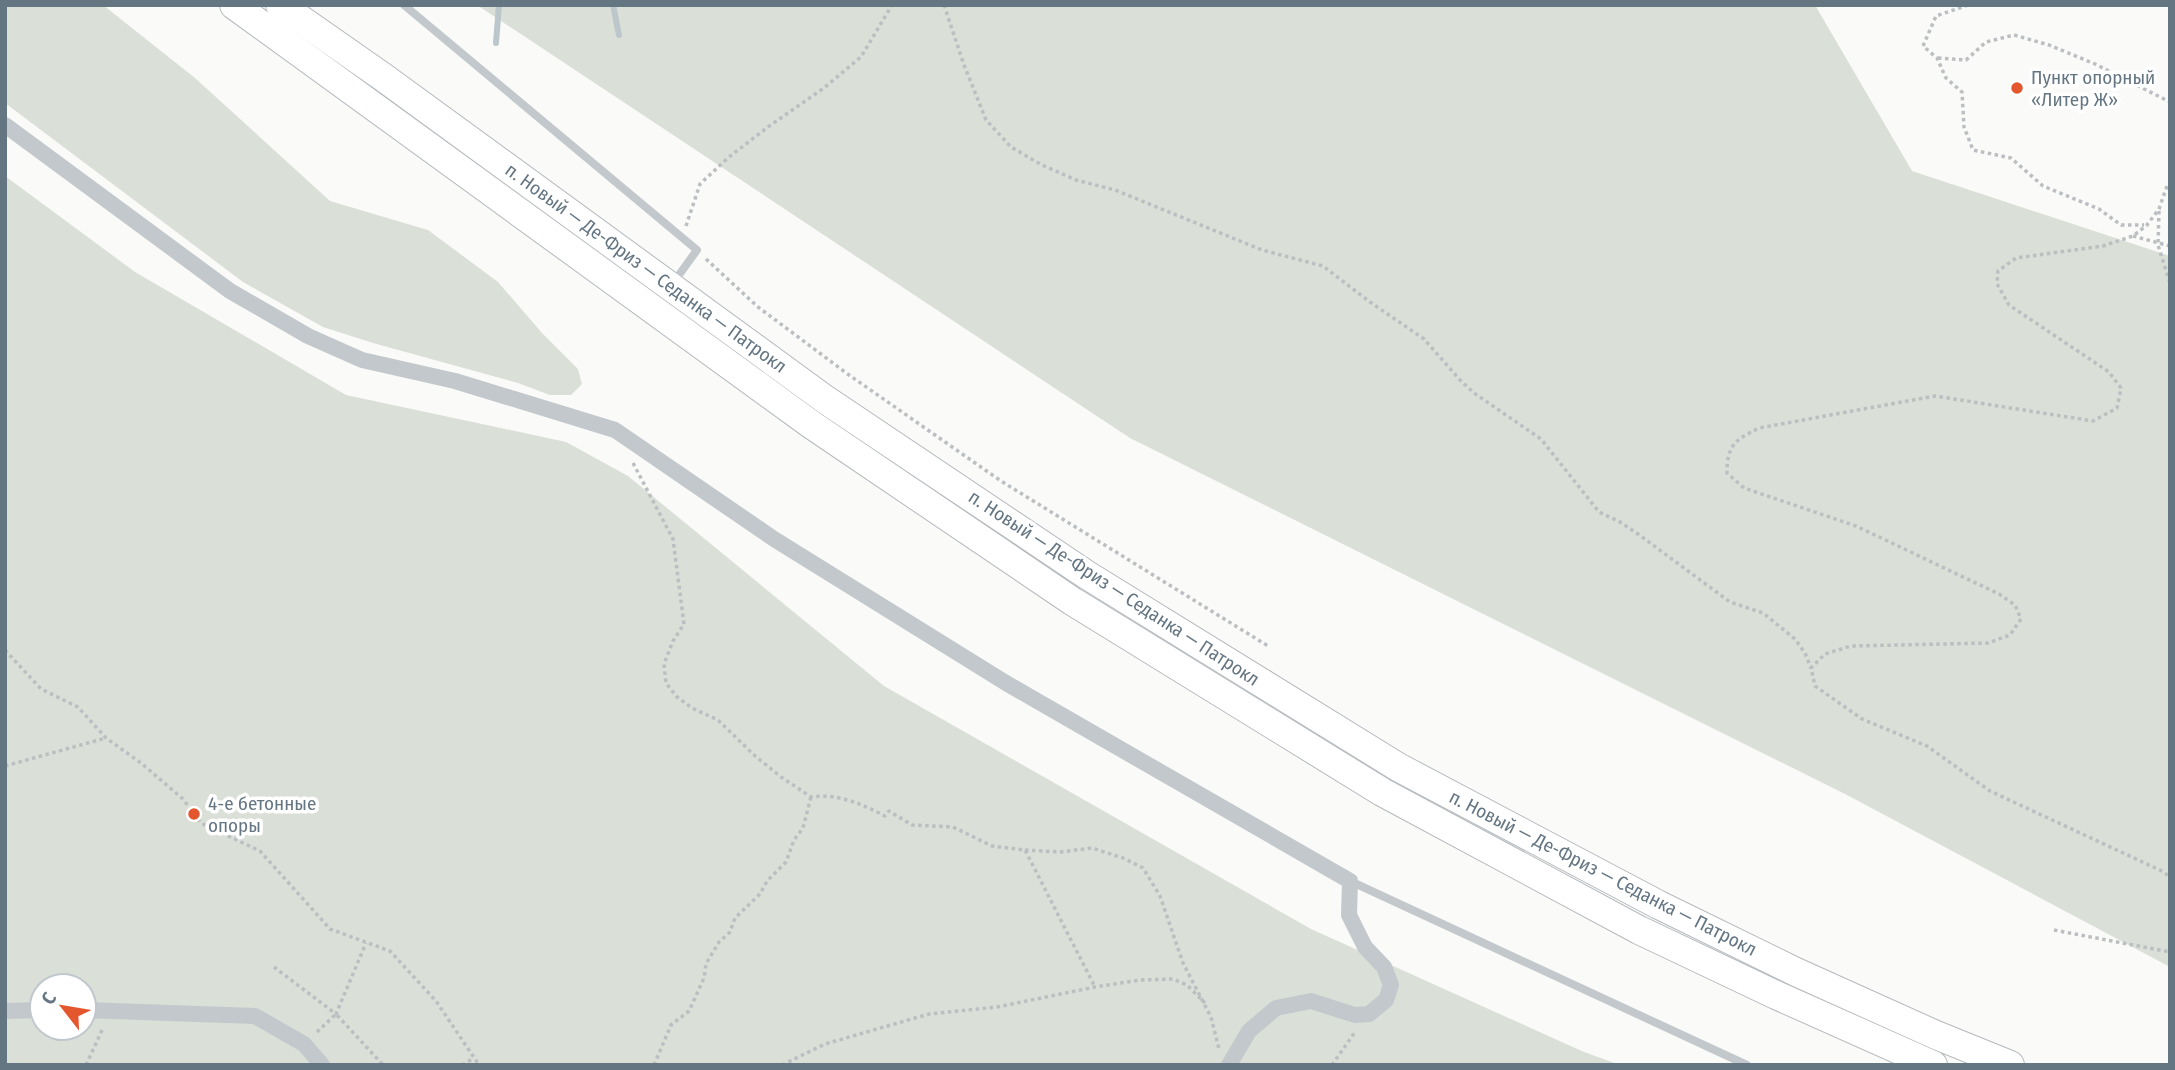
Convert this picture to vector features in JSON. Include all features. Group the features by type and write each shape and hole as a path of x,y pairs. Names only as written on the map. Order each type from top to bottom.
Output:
{"highway":[{"name":"п. Новый — Де-Фриз — Седанка — Патрокл","path":"234,5 813,425 1072,601 1382,792 1627,924 1776,995 1933,1065"},
{"name":"п. Новый — Де-Фриз — Седанка — Патрокл","path":"280,5 838,408 1087,575 1386,760 1552,849 1796,972 2010,1065"}],"street":[{"path":"5,125 230,291 308,336 362,360 455,381 615,430 774,539 1006,683 1350,881 1349,915 1365,947 1384,967 1391,985 1385,1000 1369,1014 1355,1015 1311,1001 1276,1008 1249,1031 1224,1059"},
{"path":"5,1011 28,1010"},
{"path":"98,1010 255,1016 304,1044 322,1065"}],"lane":[{"path":"404,5 697,250 677,279"},
{"path":"1350,881 1747,1065"}],"path":[{"path":"682,238 700,184 729,157 824,88 861,57 892,5"},
{"path":"944,5 986,120 1011,147 1076,180 1115,190 1262,250 1323,266 1424,339 1474,393 1541,439 1599,512 1620,522 1730,603 1763,613 1795,639 1805,653 1815,687 1862,719 1927,746 1990,791 2164,872 2170,878"},
{"path":"1968,5 1936,16 1923,46 1937,58 1946,78 1962,92 1964,127 1973,150 2011,158 2043,186 2099,209 2121,225 2147,225"},
{"path":"1937,58 1966,60 1986,43 2014,35 2049,45 2095,64 2170,102"},
{"path":"1811,668 1825,653 1851,646 1988,643 2010,635 2021,619 2015,605 1999,594 1856,526 1744,488 1727,472 1727,455 1740,437 1759,428 1935,396 2092,421 2117,408 2121,388 2109,372 2010,305 1997,284 1998,271 2017,258 2103,246 2133,236 2147,225 2159,209 2168,186"},
{"path":"2159,209 2158,244 2170,284"},
{"path":"2133,236 2170,246"},
{"path":"697,250 758,307 849,375 980,466 1268,646"},
{"path":"615,430 673,539 684,624 673,641 664,664 666,684 677,697 692,708 718,720 754,755 811,797 824,795 861,804 885,816 889,811 912,825 953,827 992,846 1060,852 1092,848 1143,867 1160,896 1183,963 1211,1017 1224,1059"},
{"path":"5,650 40,689 78,707 106,738 183,799 201,824 260,851 330,929 390,951 436,1001 479,1065"},
{"path":"5,766 106,738"},
{"path":"654,1065 671,1025 689,1011 704,978 706,964 719,942 730,932 735,918 760,894 767,881 786,862 794,840 803,828 811,797"},
{"path":"1025,850 1095,987"},
{"path":"2054,930 2170,952"},
{"path":"304,1044 336,1014 366,943"},
{"path":"274,967 336,1014 383,1065"},
{"path":"782,1065 825,1044 929,1014 998,1007 1140,980 1172,979 1187,985 1205,1003"},
{"path":"86,1065 112,1010"},
{"path":"1332,1065 1369,1014"},
{"path":"462,1065 474,1058"}],"shaded area":[{"path":"5,5 103,5 195,78 330,201 428,230 498,282 542,333 578,369 582,384 571,395 550,395 518,383 373,343 323,327 243,282 5,103"},
{"path":"477,5 1815,5 1912,171 2170,256 2170,967 1847,795 1130,438"},
{"path":"5,176 135,272 346,395 566,442 628,476 884,686 1311,929 1584,1052 1620,1065 5,1065"}],"waterway":[{"path":"496,43 499,5"},
{"path":"613,5 619,35"}],"place":[{"name":"Пункт опорный «Литер Ж»","path":"2017,88"},
{"name":"4-е бетонные опоры","path":"194,814"}]}
